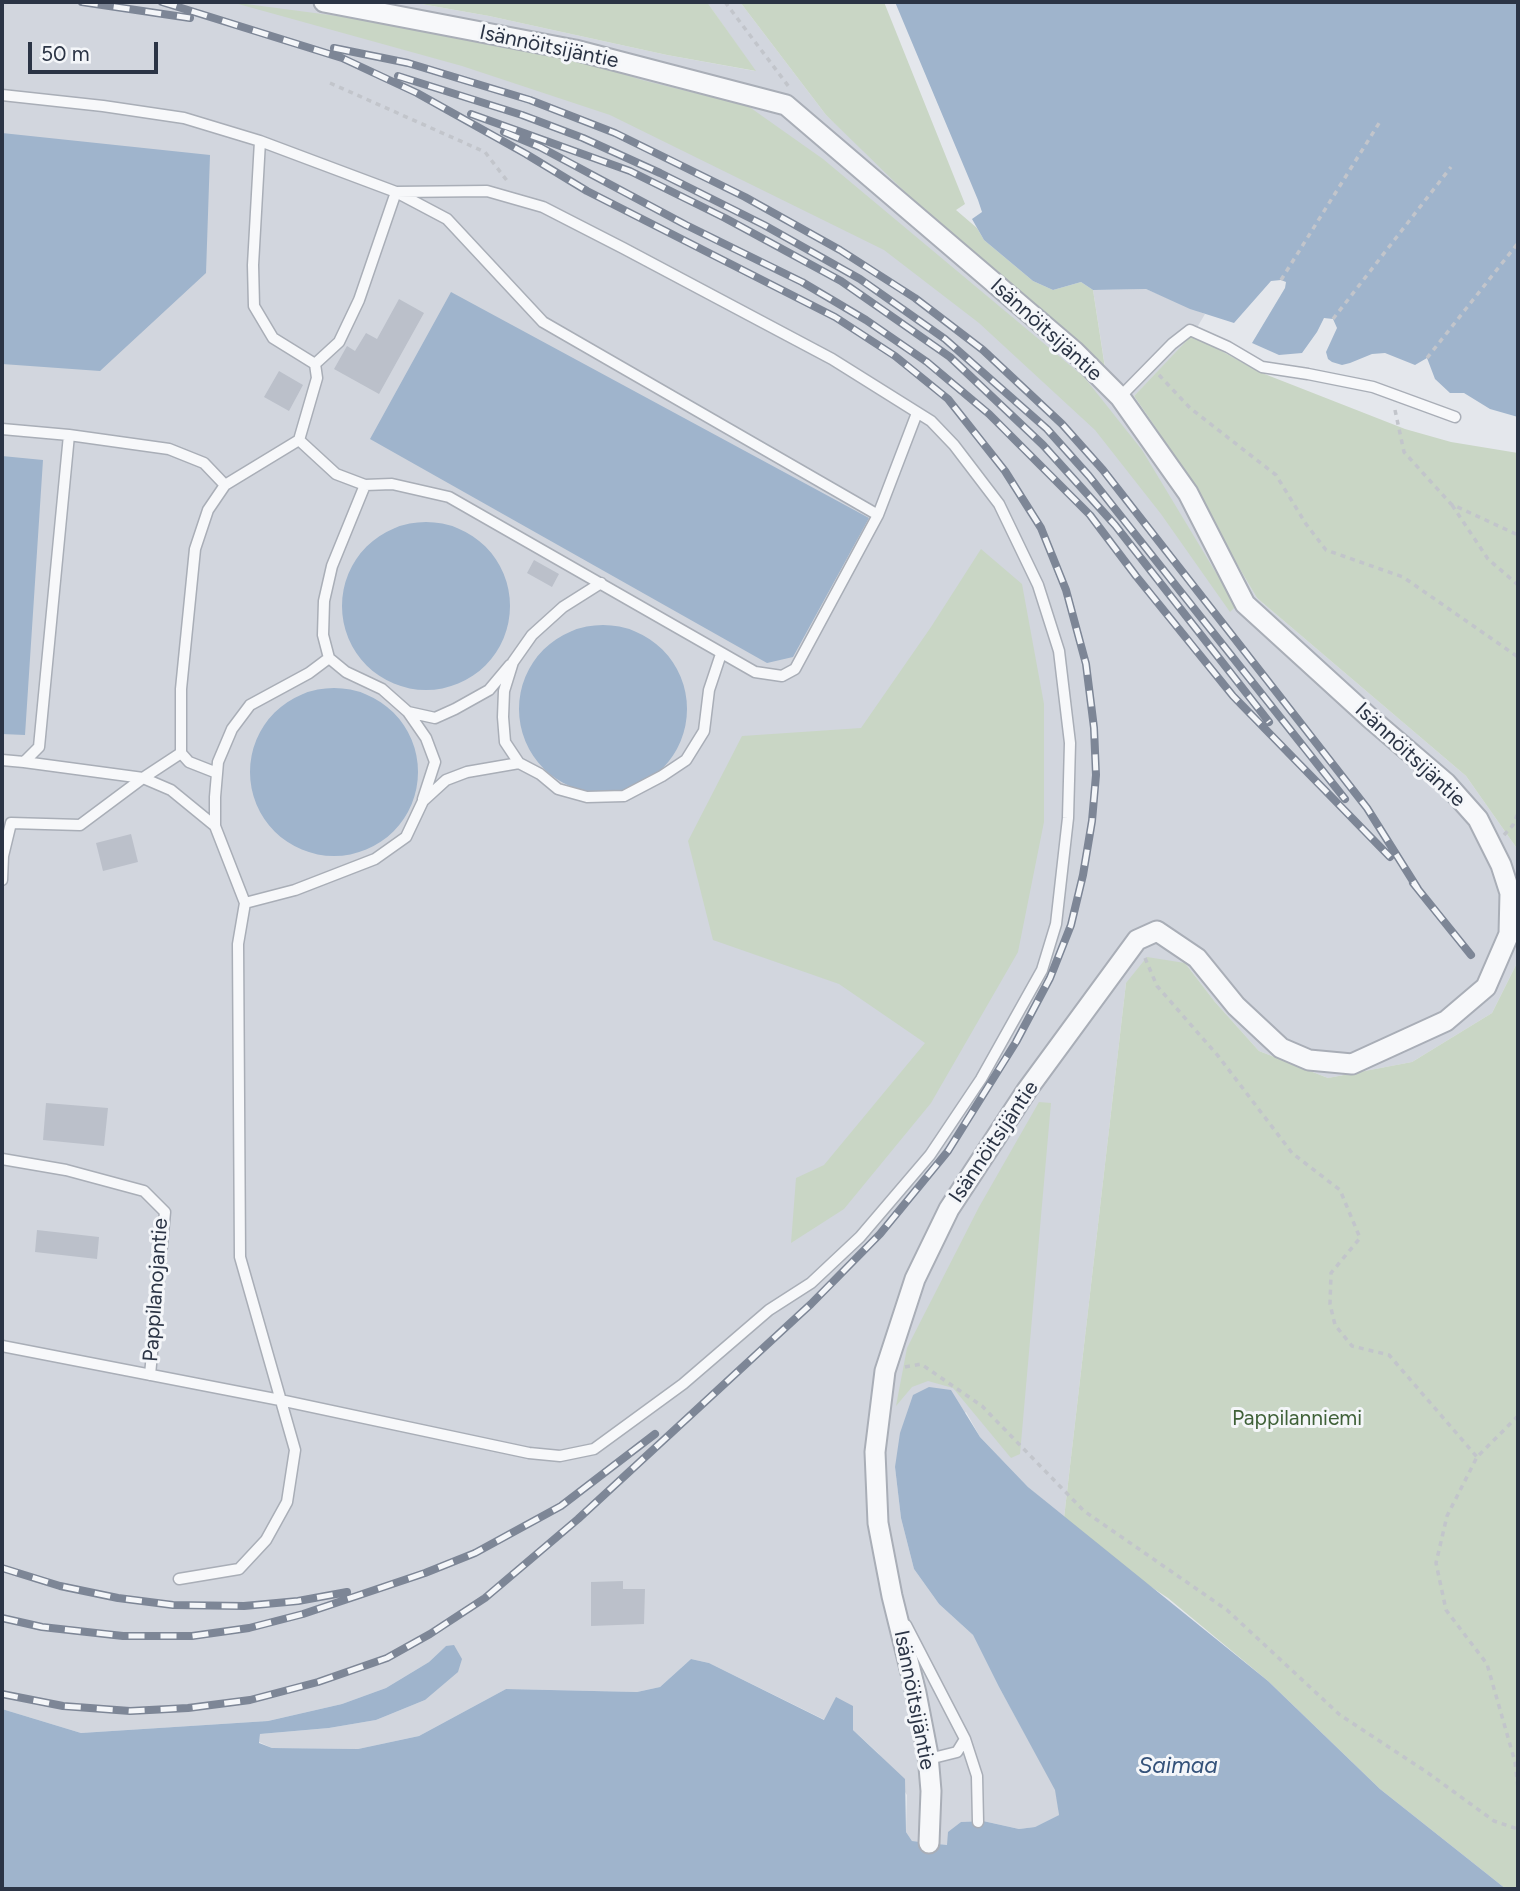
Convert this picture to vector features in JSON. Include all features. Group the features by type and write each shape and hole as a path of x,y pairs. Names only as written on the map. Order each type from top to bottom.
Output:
{"street":[{"name":"Isännöitsijäntie","path":"324,2 575,50 786,105 1074,351 1120,397 1188,493 1245,604 1446,783 1478,819 1501,865 1510,893 1509,934 1486,987 1446,1021 1352,1064 1310,1060 1280,1048 1236,1006 1197,958 1157,931 1137,940 1027,1090 949,1209 915,1279 885,1370 875,1452 878,1523 928,1755 931,1791 929,1843"}],"lane":[{"path":"2,95 184,118 260,141 396,192 447,219 543,322 878,515"},
{"path":"260,141 253,265 254,306 273,338 315,364"},
{"path":"2,1346 280,1400 529,1453 560,1456 594,1449 683,1384 769,1310 811,1283 860,1237 930,1155 981,1079 1042,970 1056,924 1068,818 1070,743 1059,651 1038,585 999,503 954,445 931,421 832,359 543,207 487,191 396,192"},
{"path":"315,364 339,342 359,300 396,192"},
{"path":"1120,397 1190,330 1228,347 1262,367 1373,387 1455,417"},
{"path":"217,772 189,762 181,752 181,689 195,549 208,510 225,485 299,440 317,378 315,364"},
{"path":"299,440 336,474 365,485 392,484 449,497 755,673 782,676 795,669 878,515 917,413"},
{"path":"2,429 69,435 169,450 204,463 225,485"},
{"path":"24,762 39,747 69,435"},
{"path":"245,903 295,890 375,859 405,837 423,801 435,762 426,738 408,712 382,689 346,672 329,659 323,635 324,601 332,566 365,485"},
{"path":"408,712 435,718 489,690 532,635 563,607 601,583"},
{"path":"513,662 504,691 503,717 505,742 519,763 540,774 558,789 587,797 624,796 686,760 704,731 709,690 721,654"},
{"path":"179,1579 239,1569 266,1540 287,1502 295,1450 240,1257 237,944 245,903 215,826 217,772 218,762 232,729 250,705 310,673 329,659"},
{"path":"2,880 3,856 11,823 80,825 181,752"},
{"path":"2,760 143,778 171,790 215,826"},
{"path":"423,801 446,780 467,772 519,763"},
{"name":"Pappilanojantie","path":"2,1159 66,1170 144,1191 164,1212 150,1375"},
{"path":"892,1596 965,1739 977,1776 978,1822"},
{"path":"928,1755 937,1757 957,1752 965,1739"}],"path":[{"path":"725,2 793,93"},
{"path":"330,83 485,152 520,201"},
{"path":"1281,280 1381,120"},
{"path":"1333,318 1451,167"},
{"path":"1427,358 1518,243"},
{"path":"1152,364 1163,382 1190,408 1276,475 1306,524 1326,550 1403,577 1518,657"},
{"path":"1391,394 1404,452 1451,503 1488,559 1518,585"},
{"path":"1451,503 1518,535"},
{"path":"1489,841 1500,838 1513,825 1518,813"},
{"path":"1137,940 1157,986 1219,1057 1292,1153 1340,1190 1360,1238 1331,1273 1330,1304 1335,1325 1352,1346 1389,1355 1477,1457"},
{"path":"885,1370 921,1364 982,1406 1084,1511 1227,1610 1340,1715 1428,1773 1494,1821 1518,1829"},
{"path":"1518,1416 1477,1457 1447,1516 1436,1563 1446,1610 1487,1664 1515,1762 1518,1788"}],"shaded area":[{"path":"2,2 410,2 755,71 707,2 740,2 826,115 1105,367 1093,290 1146,289 1205,314 1192,336 1134,396 1158,431 1257,598 1466,776 1518,850 1518,961 1492,1013 1412,1062 1328,1078 1259,1051 1215,1002 1185,963 1126,983 1064,1518 1028,1487 980,1437 966,1412 895,1467 901,1518 914,1569 939,1604 973,1635 1056,1790 1059,1815 1035,1827 1019,1829 983,1821 961,1822 947,1845 912,1841 906,1832 907,1795 878,1753 853,1730 825,1720 709,1663 691,1659 660,1687 637,1692 506,1689 419,1736 358,1749 272,1748 259,1742 260,1734 329,1728 376,1720 425,1700 446,1646 429,1662 386,1688 342,1704 268,1721 81,1733 2,1709"}],"green space":[{"path":"231,2 345,17 580,60 642,80 748,106 823,159 1084,377 1142,450 1236,606 1230,612 1161,514 1095,430 979,323 884,250 610,115 462,66"},
{"path":"410,2 707,2 756,71 667,55 489,16"},
{"path":"740,2 884,2 965,204 956,210 977,228 984,240 1033,281 1053,290 1081,282 1093,290 1105,368 939,225 826,115"},
{"path":"1192,335 1262,373 1405,429 1451,442 1518,453 1518,850 1466,776 1257,598 1158,431 1134,396"},
{"path":"981,549 1022,584 1044,704 1044,822 1018,952 931,1103 844,1209 791,1243 796,1178 824,1165 925,1043 839,984 713,940 688,841 742,736 861,728"},
{"name":"Pappilanniemi","path":"1147,957 1185,963 1215,1002 1259,1051 1328,1078 1412,1062 1492,1013 1518,961 1518,1889 1506,1889 1380,1789 1268,1681 1168,1598 1139,1579 1064,1518 1126,983"},
{"path":"1039,1102 1051,1103 1020,1454 1011,1458 953,1388 928,1381 912,1387 896,1406 907,1348 979,1207"}],"water":[{"path":"895,2 1518,2 1518,417 1490,409 1464,393 1450,393 1435,379 1427,358 1415,365 1385,353 1372,354 1342,365 1332,362 1326,352 1337,328 1333,319 1324,318 1302,353 1279,355 1252,343 1285,288 1286,282 1281,280 1271,281 1234,323 1190,309 1146,289 1093,290 1081,282 1053,290 1033,281 984,240 972,219 982,212 978,200"},
{"path":"2,133 210,155 206,273 100,371 2,364"},
{"path":"451,292 869,518 793,657 767,663 370,439"},
{"path":"2,456 43,460 25,735 2,734"},
{"path":"426,522 458,529 473,536 485,547 496,559 503,574 510,606 503,638 496,653 485,665 473,676 458,683 426,690 394,683 379,676 367,665 356,653 349,638 342,606 349,574 356,559 367,547 379,536 394,529"},
{"path":"603,625 635,632 650,639 662,650 673,662 680,677 687,709 680,741 673,756 662,768 650,779 635,786 603,793 571,786 556,779 544,768 533,756 526,741 519,709 526,677 533,662 544,650 556,639 571,632"},
{"path":"334,688 366,695 381,702 393,713 404,725 411,740 418,772 411,804 404,819 393,831 381,842 366,849 334,856 302,849 287,842 275,831 264,819 257,804 250,772 257,740 264,725 275,713 287,702 302,695"},
{"name":"Saimaa","path":"929,1387 951,1390 980,1437 1028,1487 1268,1681 1380,1789 1506,1889 2,1889 2,1709 81,1733 268,1721 342,1704 386,1688 429,1662 446,1646 454,1645 462,1659 458,1672 425,1700 376,1720 329,1728 260,1734 259,1743 272,1748 358,1749 419,1736 506,1689 637,1692 660,1687 691,1659 709,1663 824,1720 836,1697 853,1706 853,1730 905,1779 906,1832 912,1841 947,1845 948,1832 961,1822 983,1821 1019,1829 1035,1827 1059,1815 1055,1790 973,1635 939,1604 914,1569 901,1518 895,1467 900,1433 913,1395"}],"building":[{"path":"399,299 424,313 379,394 334,369 347,346 355,351 366,333 377,339"},
{"path":"279,371 303,385 289,411 264,397"},
{"path":"534,560 559,574 552,587 527,573"},
{"path":"131,834 138,862 103,871 96,843"},
{"path":"46,1103 108,1108 104,1146 43,1140"},
{"path":"37,1230 99,1237 97,1259 35,1252"},
{"path":"623,1581 623,1589 645,1589 644,1624 591,1626 591,1582"}],"railway":[{"path":"82,2 190,18"},
{"path":"2,1694 63,1706 130,1711 188,1708 250,1700 318,1682 387,1658 485,1598 578,1519 811,1304 880,1234 948,1151 1016,1042 1050,978 1071,925 1092,821 1096,775 1094,728 1086,664 1066,590 1041,528 1005,471 948,399 895,356 835,317 587,191 417,93 342,58 162,2"},
{"path":"334,48 408,63 530,100 615,133 745,197 840,250 915,298 983,350 1062,424 1103,470 1367,808 1418,889"},
{"path":"398,76 522,115 583,138 660,173 764,225 860,279 945,339 1047,429 1089,476 1345,799"},
{"path":"471,114 630,171 725,218 841,281 950,357 1043,445 1115,525 1269,722"},
{"path":"504,132 540,147 686,225 802,282 866,320 927,362 989,414 1090,515 1233,696 1390,857"},
{"path":"1413,883 1471,955"},
{"path":"2,1618 42,1627 123,1636 192,1636 249,1628 303,1614 425,1573 475,1553 561,1506 655,1434"},
{"path":"2,1568 60,1586 118,1598 173,1605 244,1606 298,1601 347,1592"}]}
